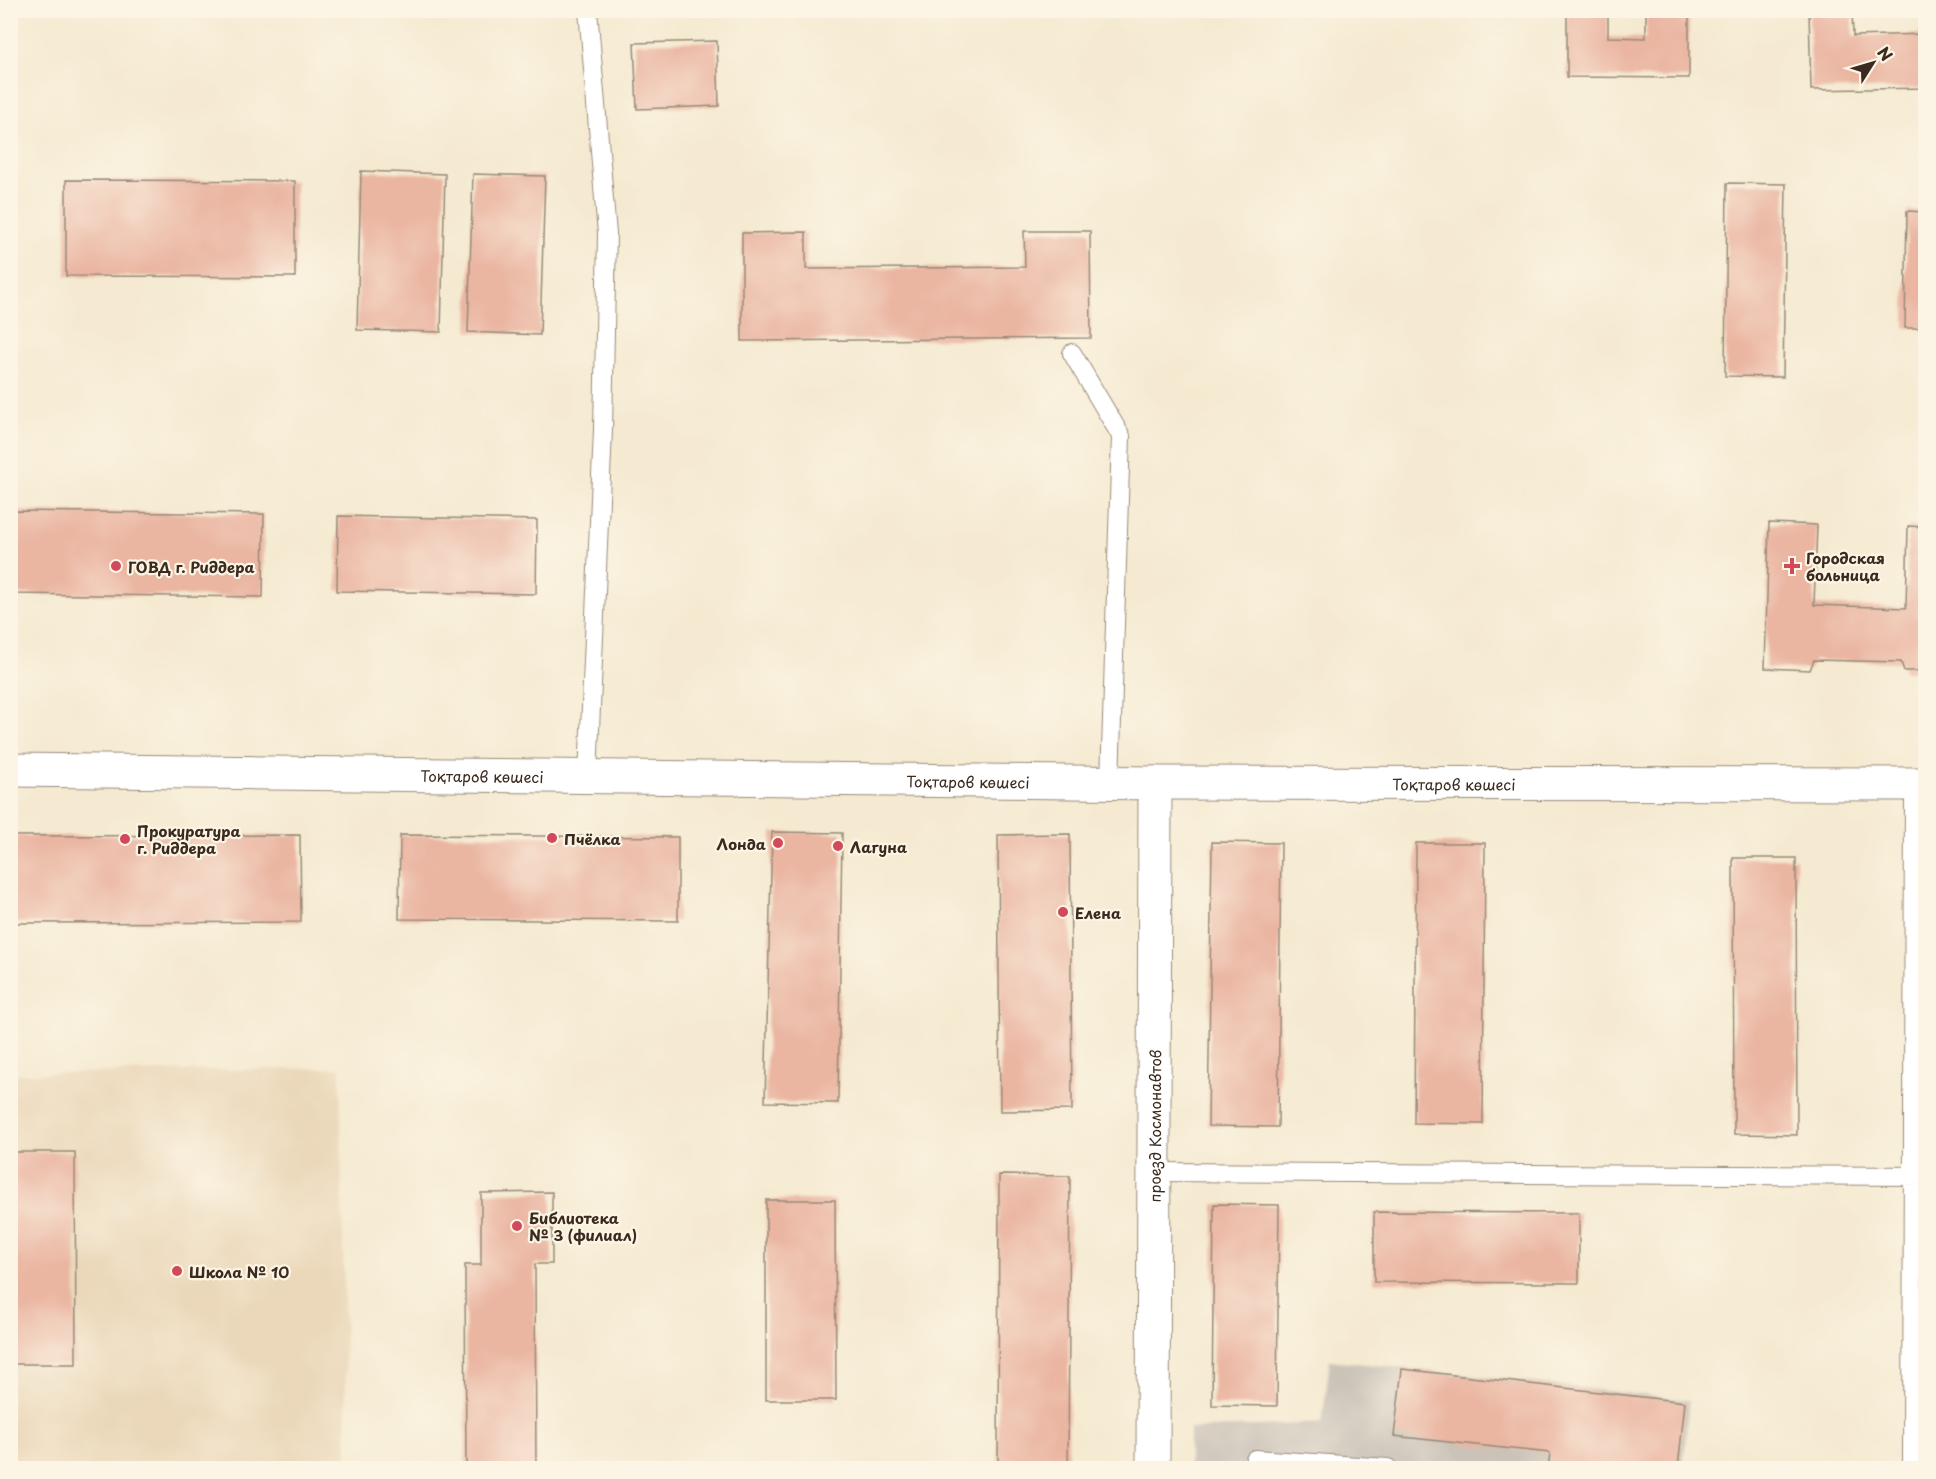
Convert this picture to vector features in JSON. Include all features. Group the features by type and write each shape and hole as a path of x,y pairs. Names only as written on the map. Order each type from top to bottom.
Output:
{"street":[{"name":"Тоқтаров көшесі","path":"10,770 1155,783 1920,784"},
{"name":"проезд Космонавтов","path":"1153,1468 1155,783"}],"lane":[{"path":"588,10 607,234 603,430 588,776"},
{"path":"1072,353 1121,436 1110,782"},
{"path":"1912,1468 1920,1176 1920,784"},
{"path":"1154,1172 1920,1176"},
{"path":"1255,1459 1388,1468"}],"shaded area":[{"name":"Школа № 10","path":"340,1068 347,1468 11,1468 10,1074"},
{"path":"1330,1360 1689,1400 1683,1468 1189,1468 1189,1429 1322,1423"}],"building":[{"path":"1567,10 1608,10 1608,37 1646,38 1646,10 1689,10 1689,78 1567,77"},
{"path":"1852,10 1853,36 1926,34 1926,88 1811,90 1809,12"},
{"path":"717,41 719,106 637,109 634,43"},
{"path":"361,171 445,174 441,332 357,330"},
{"path":"473,174 545,176 540,335 468,332"},
{"path":"66,180 295,181 295,277 66,276"},
{"path":"1727,183 1786,184 1783,377 1725,376"},
{"path":"1907,211 1926,212 1926,328 1905,328"},
{"path":"1024,231 1090,231 1091,338 742,341 742,233 806,232 806,269 1025,267"},
{"path":"10,246 12,246 13,280 10,280"},
{"path":"10,511 264,514 263,597 10,594"},
{"path":"338,516 537,520 536,594 337,591"},
{"name":"Городская больница","path":"1769,523 1817,525 1814,605 1906,608 1908,526 1926,527 1926,671 1904,671 1901,662 1814,660 1810,670 1765,668"},
{"path":"772,832 842,833 838,1103 765,1102"},
{"path":"1070,834 1072,1110 1000,1111 998,835"},
{"path":"300,835 301,922 10,923 10,836"},
{"path":"400,835 678,837 678,921 399,919"},
{"path":"1212,842 1281,843 1278,1127 1208,1126"},
{"path":"1416,843 1485,843 1483,1124 1414,1123"},
{"path":"1733,858 1796,858 1797,1135 1734,1134"},
{"path":"10,1152 75,1152 76,1364 10,1364"},
{"path":"999,1175 1070,1176 1068,1468 998,1468"},
{"path":"552,1192 552,1264 535,1264 536,1468 466,1468 465,1265 481,1265 481,1193"},
{"path":"766,1200 835,1200 836,1400 766,1400"},
{"path":"1214,1204 1279,1205 1277,1406 1212,1405"},
{"path":"1374,1212 1579,1213 1579,1283 1374,1282"},
{"path":"1402,1369 1685,1402 1678,1468 1548,1468 1550,1453 1394,1436"}],"place":[{"name":"ГОВД г. Риддера","path":"116,566"},
{"name":"Городская больница","path":"1792,566"},
{"name":"Пчёлка","path":"552,838"},
{"name":"Прокуратура г. Риддера","path":"125,839"},
{"name":"Лонда","path":"778,843"},
{"name":"Лагуна","path":"838,846"},
{"name":"Елена","path":"1063,912"},
{"name":"Библиотека № 3 (филиал)","path":"517,1226"},
{"name":"Школа № 10","path":"177,1271"}]}
